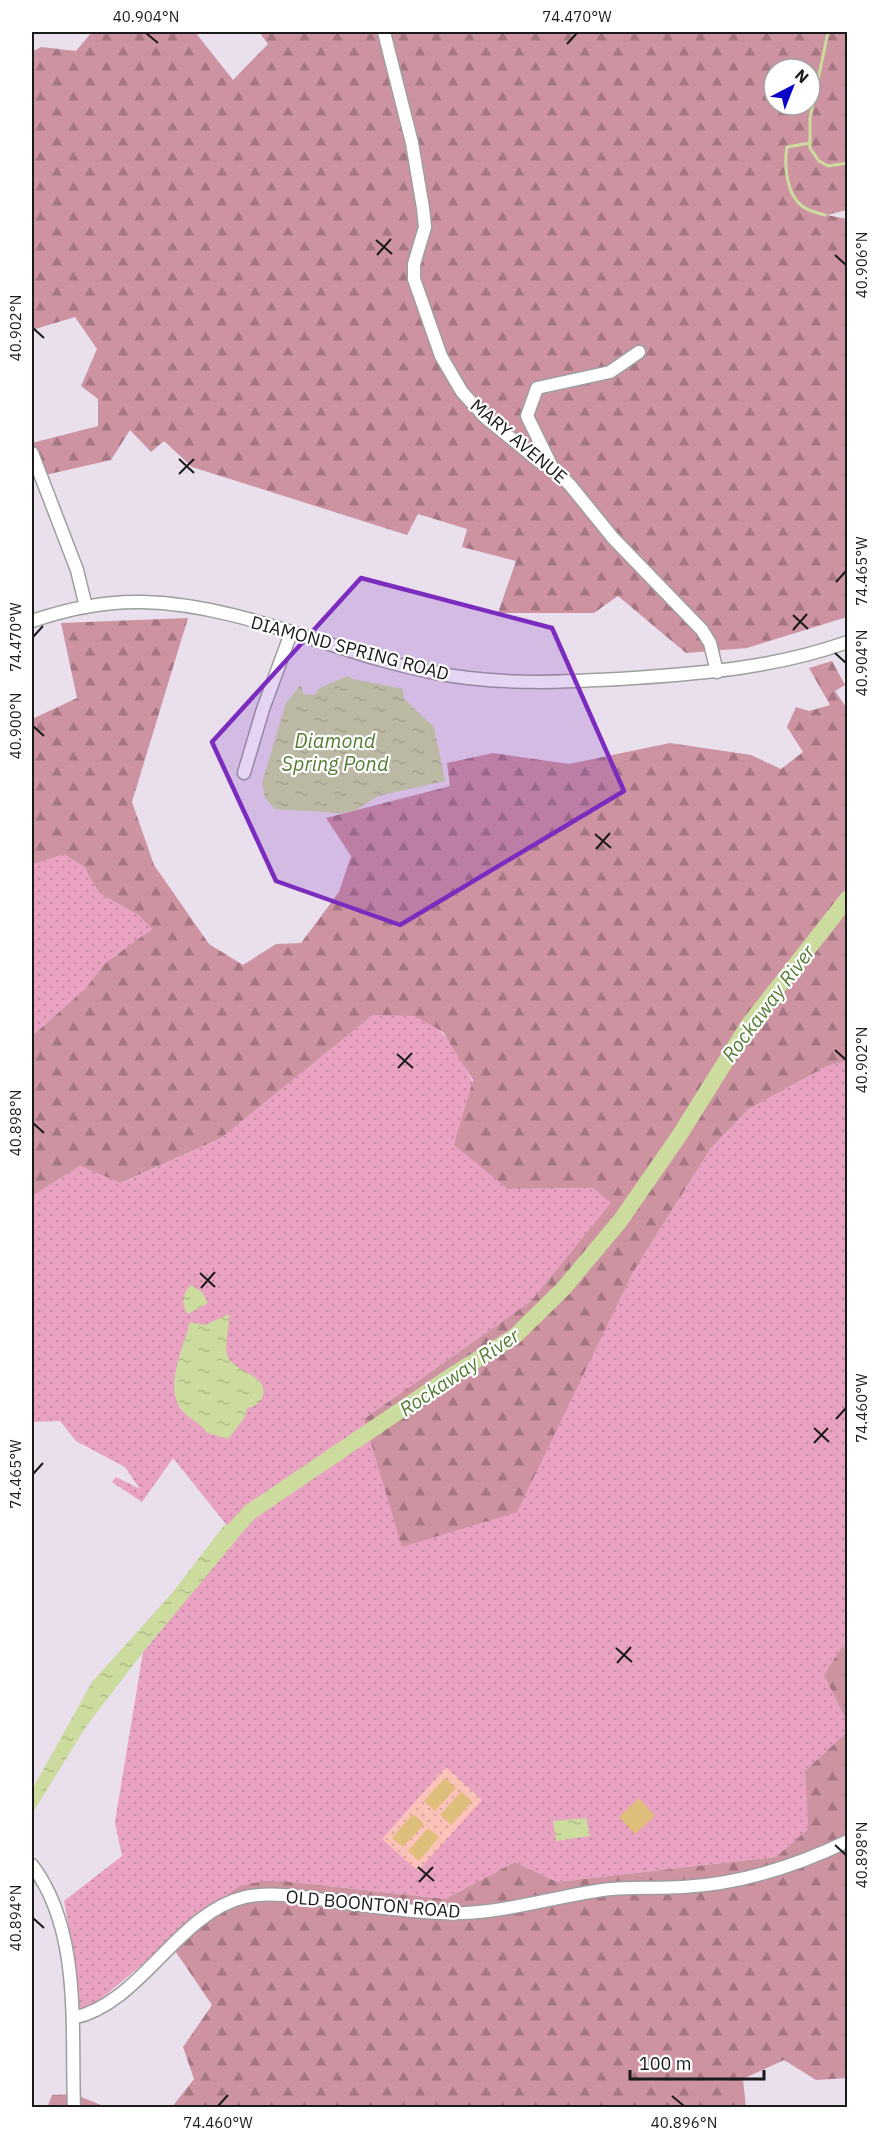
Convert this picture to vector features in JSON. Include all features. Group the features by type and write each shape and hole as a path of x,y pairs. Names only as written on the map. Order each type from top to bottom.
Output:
{"street":[{"name":"MARY AVENUE","path":"384,32 412,143 423,208 425,227 414,264 414,279 424,314 441,356 462,392 485,417 540,462 552,467 570,485 613,538 702,630 710,643 717,672"},
{"path":"552,467 527,416 537,388 610,372 639,352"},
{"path":"32,453 77,570 87,607"},
{"name":"DIAMOND SPRING ROAD","path":"32,621 87,607 141,602 185,605 398,665 434,673 495,681 559,682 717,672 784,662 848,642"},
{"path":"244,773 263,709 291,633"},
{"name":"OLD BOONTON ROAD","path":"73,2018 98,2010 129,1986 209,1915 232,1901 247,1897 306,1897 442,1913 501,1911 598,1890 684,1887 735,1880 776,1871 848,1841"},
{"path":"32,1865 50,1895 63,1929 73,2018 74,2108"}],"highlighted area":[{"path":"361,578 552,628 624,791 400,925 276,881 212,742"}],"shaded area":[{"path":"64,854 84,867 99,893 138,915 152,929 104,964 86,988 32,1036 32,865"},
{"path":"373,1015 415,1016 434,1025 450,1042 464,1064 476,1090 508,1189 593,1188 612,1203 531,1301 364,1419 632,1274 711,1148 749,1109 827,1066 847,1061 848,1655 843,1645 824,1675 847,1722 847,1732 805,1771 808,1829 776,1857 557,1882 515,1862 445,1899 283,1881 263,1881 212,1906 77,2019 76,1967 64,1901 122,1856 115,1822 143,1652 237,1538 173,1458 142,1502 112,1482 116,1477 140,1489 125,1467 76,1441 60,1421 32,1422 32,1196 80,1166 122,1183 221,1138"},
{"path":"446,1767 482,1800 418,1871 382,1839"},
{"path":"445,1778 456,1788 435,1811 424,1801"},
{"path":"461,1792 472,1801 451,1825 440,1815"},
{"path":"639,1798 655,1816 635,1834 619,1817"},
{"path":"413,1814 424,1824 403,1847 392,1838"},
{"path":"428,1828 439,1837 419,1861 408,1851"}],"green space":[{"path":"92,32 195,32 233,80 268,44 259,32 847,32 847,210 827,215 847,219 847,617 747,648 686,653 618,596 594,613 498,613 516,561 462,547 467,529 418,514 407,535 192,467 164,441 151,452 130,430 111,460 32,478 32,443 98,426 98,399 81,386 97,349 75,317 32,330 32,52 41,47 76,51"},
{"path":"188,618 132,802 154,865 209,944 243,965 276,944 301,943 339,892 351,856 326,818 450,786 447,763 493,753 569,764 670,743 751,755 781,769 803,752 787,727 796,707 809,711 830,705 809,668 832,661 845,685 835,691 848,710 847,1061 827,1066 749,1109 711,1148 632,1274 517,1512 402,1547 364,1419 531,1301 611,1203 593,1188 508,1189 454,1145 473,1080 443,1032 415,1016 373,1015 221,1138 121,1183 80,1166 32,1196 32,1036 86,988 104,964 152,929 138,915 99,893 84,867 64,854 32,865 32,719 77,698 61,623"},
{"path":"843,1645 847,1655 847,1722 824,1675"},
{"path":"847,1732 847,2078 816,2080 784,2060 743,2079 746,2108 172,2107 194,2079 183,2047 212,2005 169,1942 239,1886 263,1881 283,1881 445,1899 515,1862 557,1882 776,1857 808,1829 805,1771"},
{"path":"74,2094 106,2107 47,2108 52,2095"}],"water":[{"name":"Diamond Spring Pond","path":"347,676 403,689 404,699 434,727 445,781 378,796 354,811 339,813 275,809 265,798 262,783 286,703 301,684 303,694 314,695 320,688"},
{"path":"191,1285 202,1292 208,1303 188,1314 184,1307 184,1299"},
{"path":"229,1314 226,1347 228,1357 238,1367 257,1379 263,1390 261,1400 256,1405 247,1408 245,1417 228,1439 207,1433 183,1412 174,1388 177,1365 190,1322 205,1325"},
{"path":"225,1524 238,1538 143,1652 85,1728 32,1814 32,1790 92,1682 173,1592"},
{"path":"586,1818 590,1836 556,1841 553,1821"}],"waterway":[{"path":"828,32 810,118 810,148 819,161 828,166 848,163"},
{"path":"810,143 787,147 787,178 792,194 802,206 825,215"},
{"name":"Rockaway River","path":"217,1549 250,1512 454,1374 515,1336 563,1289 620,1221 679,1136 749,1024 848,898"}]}
